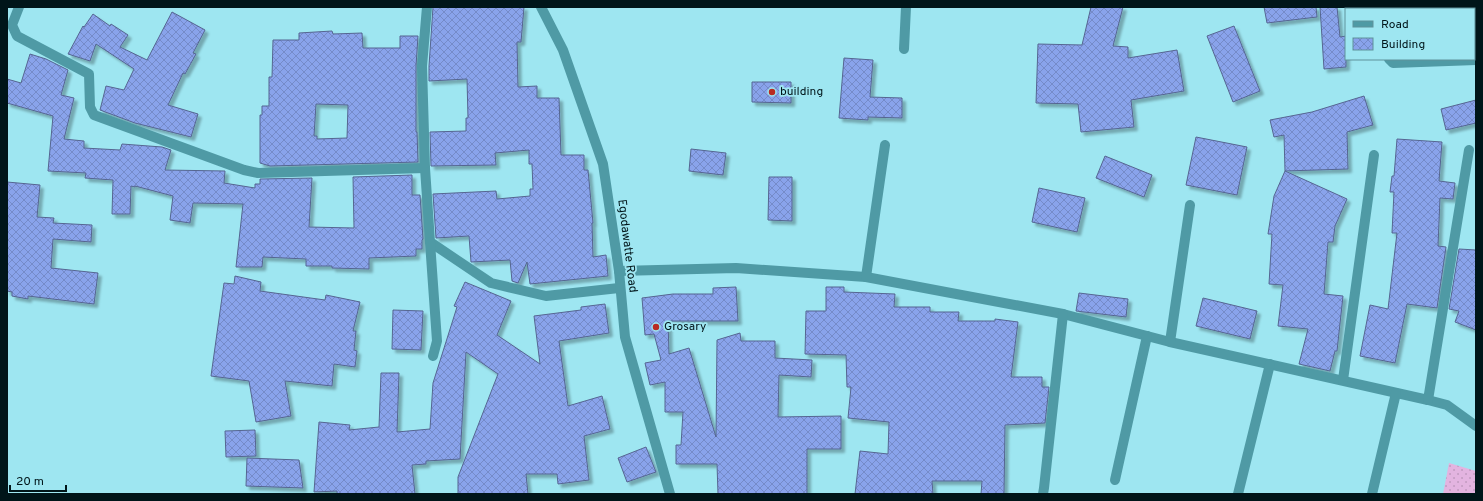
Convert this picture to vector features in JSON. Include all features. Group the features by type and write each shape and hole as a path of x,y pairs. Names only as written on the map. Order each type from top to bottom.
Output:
{"street":[{"path":"20,7 12,25 17,36 89,74 90,107 94,115 244,170 258,173 425,168"},
{"path":"427,7 422,66 425,168 437,341 433,356"},
{"name":"Egodawatte Road","path":"541,7 563,50 603,164 619,271 619,288 625,337 670,494"},
{"path":"904,49 906,7"},
{"path":"1390,60 1393,63 1476,60"},
{"path":"866,277 885,145"},
{"path":"1428,400 1469,150"},
{"path":"1343,380 1374,155"},
{"path":"1170,342 1190,205"},
{"path":"430,242 491,283 546,296 619,288"},
{"path":"619,271 736,268 866,277 1063,314 1170,342 1428,400 1447,405 1476,426"},
{"path":"1042,494 1044,488 1063,314"},
{"path":"1115,480 1147,336"},
{"path":"1238,494 1270,364"},
{"path":"1372,494 1396,393"}],"shaded area":[{"path":"1449,463 1476,471 1476,494 1443,494"}],"building":[{"path":"433,7 524,7 521,42 517,42 518,87 537,86 537,98 559,98 561,155 584,155 584,170 588,170 593,223 593,257 606,255 608,276 530,284 527,262 518,283 512,281 510,260 471,262 469,236 436,238 433,194 496,191 497,199 530,196 530,189 533,189 532,164 529,164 529,150 495,153 496,165 431,166 430,132 466,131 466,118 468,118 467,79 429,81"},
{"path":"1091,7 1123,7 1113,46 1128,47 1128,58 1177,50 1184,91 1131,100 1134,127 1081,132 1078,104 1036,103 1038,44 1082,45"},
{"path":"1264,7 1316,7 1317,17 1267,23"},
{"path":"1320,7 1337,7 1340,37 1345,36 1346,67 1324,69"},
{"path":"172,12 205,30 193,53 196,54 185,74 183,73 168,105 198,114 191,137 135,123 100,110 106,86 124,90 134,69 96,44 90,61 68,54 83,26 84,27 93,14 110,26 111,24 128,35 120,47 147,60"},
{"path":"1234,26 1260,91 1233,102 1207,36"},
{"path":"332,31 333,34 362,33 363,48 400,48 400,36 418,36 416,66 416,132 418,162 270,166 260,163 260,115 262,115 262,106 269,106 269,77 272,77 273,40 299,40 299,33","holes":["316,104 348,105 347,138 317,139 317,136 314,136"]},
{"path":"30,54 46,59 68,70 61,95 74,98 64,139 84,141 84,148 120,150 122,144 162,147 171,150 165,170 225,171 224,183 255,188 255,184 260,184 260,179 312,178 309,227 354,228 353,177 412,175 412,195 420,195 423,239 422,249 416,249 416,256 369,258 369,269 332,268 332,266 306,266 306,259 263,257 262,267 236,267 243,204 193,203 190,223 170,220 173,196 131,186 130,214 112,214 113,180 85,178 86,173 48,171 53,116 7,103 7,79 21,83"},
{"path":"844,58 873,60 870,97 902,98 902,118 868,117 868,120 839,118"},
{"name":"building","path":"752,82 791,82 791,103 752,102"},
{"path":"1364,96 1373,125 1347,132 1348,169 1285,171 1284,135 1274,137 1270,120 1312,112"},
{"path":"1476,100 1476,123 1446,130 1441,109"},
{"path":"1196,137 1247,147 1237,195 1186,185"},
{"path":"1397,139 1442,142 1439,181 1455,183 1453,199 1440,198 1438,246 1446,247 1437,308 1407,304 1395,363 1360,356 1370,305 1388,309 1397,233 1392,233 1394,192 1390,192 1392,176 1394,176"},
{"path":"691,149 726,153 723,175 689,171"},
{"path":"1105,156 1152,175 1144,197 1096,178"},
{"path":"1285,171 1347,199 1335,226 1333,242 1328,242 1324,294 1343,296 1337,351 1335,351 1330,371 1299,364 1308,329 1278,326 1283,285 1269,284 1272,234 1268,234 1274,196"},
{"path":"769,177 792,177 792,221 768,220"},
{"path":"7,182 40,185 37,217 54,218 53,223 92,225 91,242 53,239 51,268 98,273 94,304 28,296 28,299 12,296 12,292 7,291"},
{"path":"1039,188 1085,198 1077,232 1032,222"},
{"path":"1459,249 1476,250 1476,330 1455,322 1459,311 1449,309"},
{"path":"235,276 261,282 260,291 325,300 326,295 360,302 353,331 356,331 354,350 357,351 355,367 334,364 332,386 285,381 291,416 256,422 249,381 211,376 224,283 234,284"},
{"path":"465,282 511,301 497,335 540,364 534,316 581,310 581,307 605,304 609,333 559,341 568,406 602,396 610,429 584,436 589,480 558,484 557,474 526,474 528,494 458,494 458,477 498,374 466,352 460,459 426,461 426,464 412,465 415,494 337,494 337,491 314,492 319,422 350,425 349,430 379,427 381,373 399,373 397,432 430,429 433,383 457,307 454,306"},
{"path":"736,287 738,321 668,321 669,354 689,348 716,437 717,340 740,333 741,341 775,341 775,358 812,360 811,377 779,375 778,417 841,416 841,449 807,449 807,494 718,494 717,464 676,464 676,445 681,445 683,412 665,412 665,382 650,385 645,363 661,360 654,334 645,335 642,298 673,294 713,294 713,288"},
{"path":"826,287 844,287 844,292 895,294 894,307 930,307 930,312 959,312 958,321 995,321 995,319 1018,322 1011,377 1042,377 1042,387 1049,387 1045,423 1005,425 1004,494 981,494 982,481 932,481 933,494 855,494 860,451 888,454 889,422 848,418 851,387 847,387 846,355 805,354 806,311 826,311"},
{"path":"1079,293 1128,299 1126,317 1076,311"},
{"path":"1203,298 1257,311 1250,339 1196,326"},
{"path":"393,310 423,311 421,350 392,349"},
{"path":"255,430 256,456 226,457 225,431"},
{"path":"646,447 656,472 627,482 618,458"},
{"path":"247,458 299,460 303,488 246,486"}],"place":[{"name":"building","path":"772,92"},
{"name":"Grosary","path":"656,327"}]}
